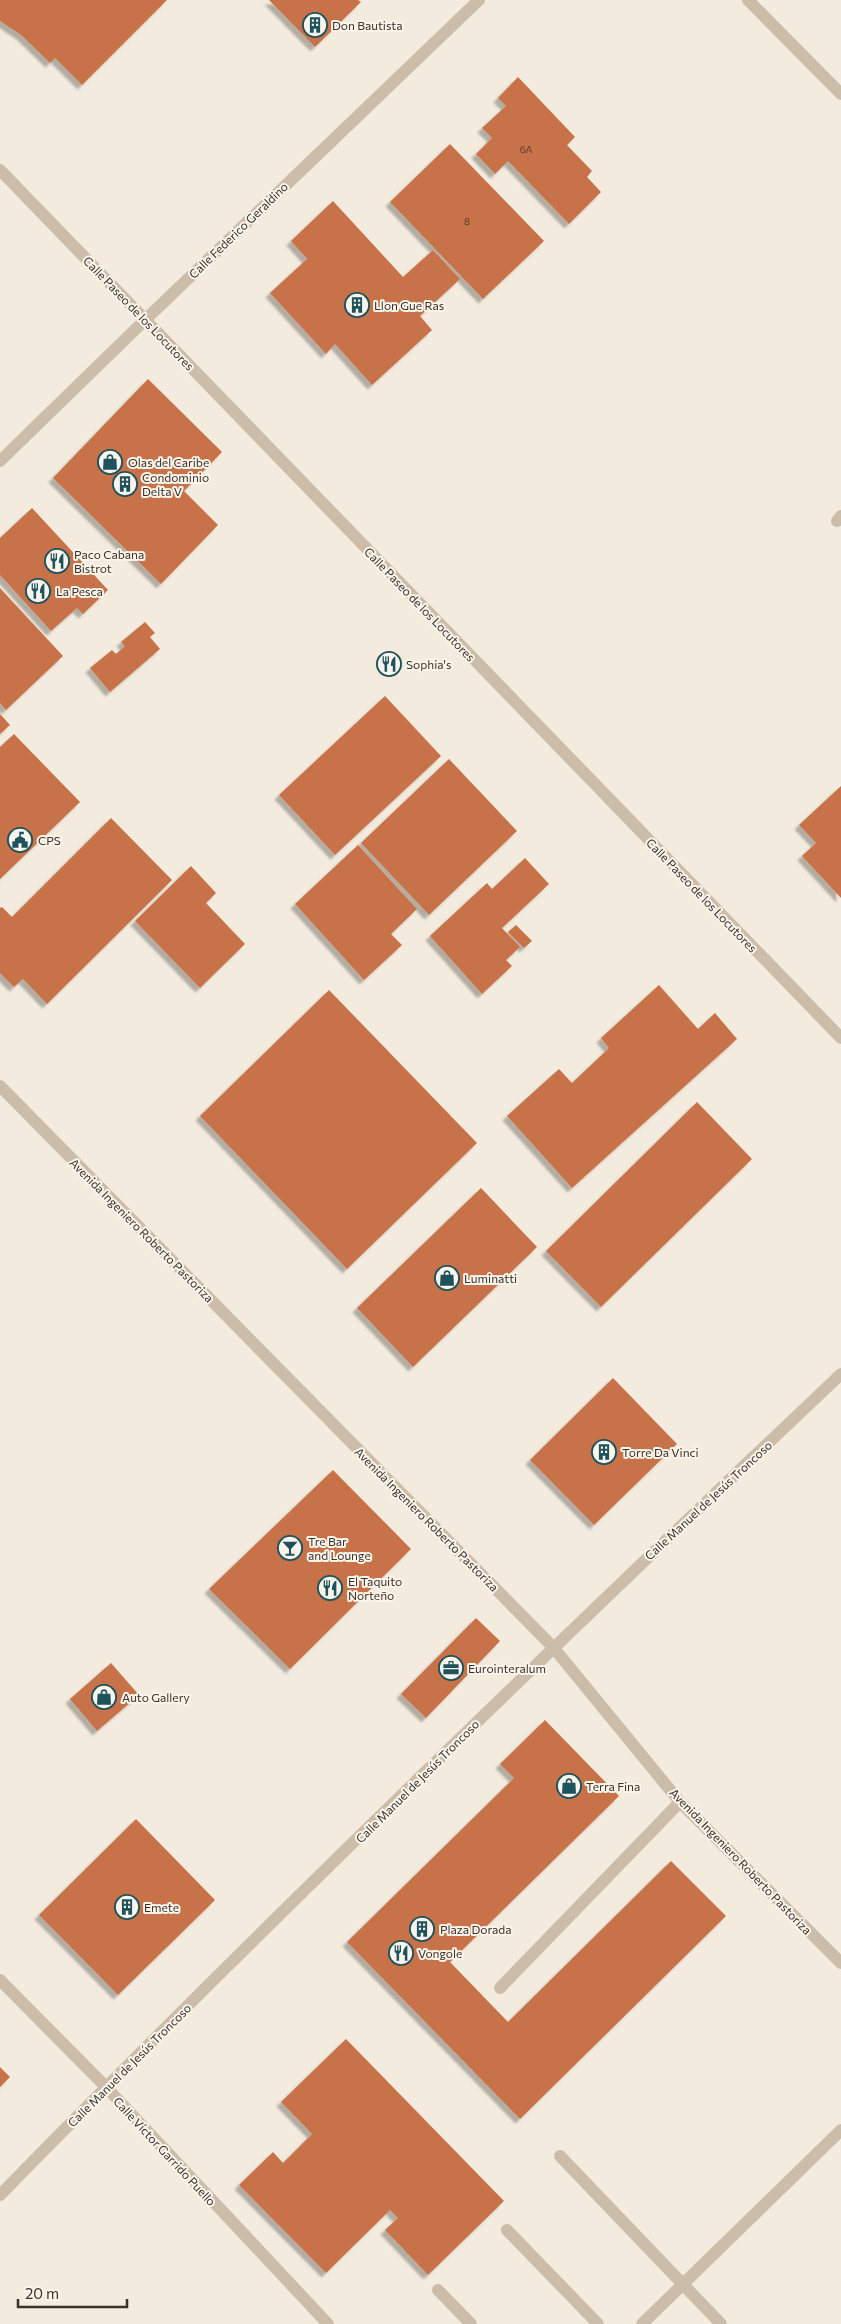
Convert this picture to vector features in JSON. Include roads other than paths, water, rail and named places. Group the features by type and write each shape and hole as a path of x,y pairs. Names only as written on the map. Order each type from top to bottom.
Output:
{"street":[{"name":"Calle Federico Geraldino","path":"0,462 144,320 479,0"},
{"path":"748,0 841,94"},
{"name":"Calle Paseo de los Locutores","path":"0,170 841,1038"},
{"name":"Avenida Ingeniero Roberto Pastoriza","path":"0,1086 553,1647 680,1802 841,1963"},
{"name":"Calle Manuel de Jesús Troncoso","path":"0,2195 106,2087 553,1647 841,1374"},
{"path":"500,1988 680,1802"},
{"name":"Calle Víctor Garrido Puello","path":"0,1980 106,2087 328,2324"},
{"path":"642,2324 841,2130"},
{"path":"560,2156 720,2324"},
{"path":"507,2230 598,2324"},
{"path":"438,2290 471,2324"}],"place":[{"name":"Don Bautista","path":"315,25"},
{"name":"Llon Gue Ras","path":"357,305"},
{"name":"Olas del Caribe","path":"110,462"},
{"name":"Condominio Delta V","path":"125,484"},
{"name":"Paco Cabana Bistrot","path":"57,561"},
{"name":"La Pesca","path":"38,591"},
{"name":"Sophia's","path":"389,664"},
{"name":"CPS","path":"20,840"},
{"name":"Luminatti","path":"447,1278"},
{"name":"Torre Da Vinci","path":"604,1452"},
{"name":"Tre Bar and Lounge","path":"290,1548"},
{"name":"El Taquito Norteño","path":"330,1588"},
{"name":"Eurointeralum","path":"451,1668"},
{"name":"Auto Gallery","path":"104,1697"},
{"name":"Terra Fina","path":"569,1786"},
{"name":"Emete","path":"127,1907"},
{"name":"Plaza Dorada","path":"422,1929"},
{"name":"Vongole","path":"401,1953"}]}
